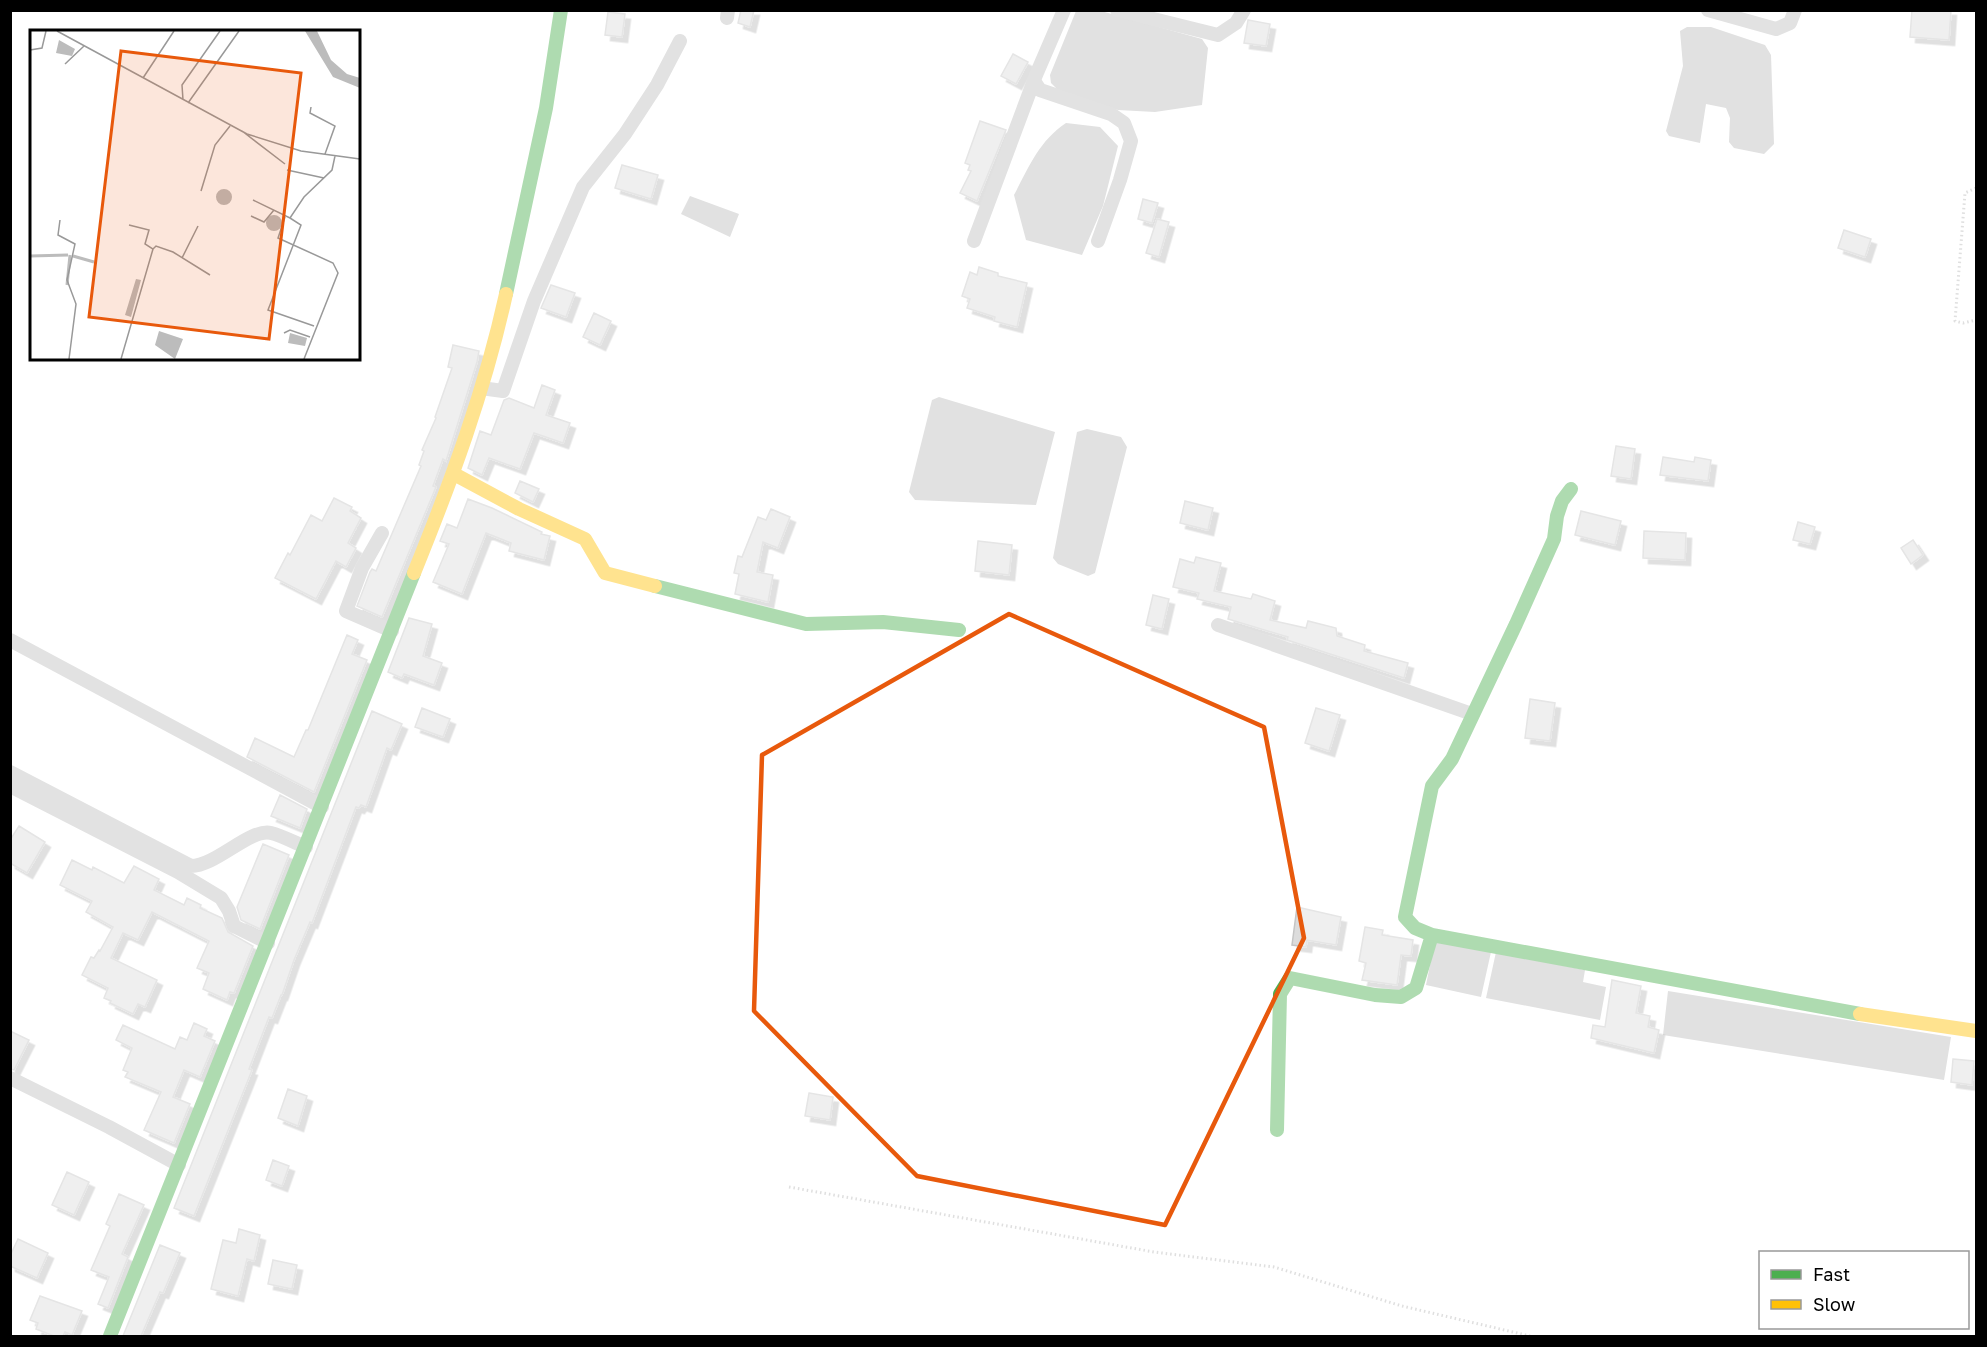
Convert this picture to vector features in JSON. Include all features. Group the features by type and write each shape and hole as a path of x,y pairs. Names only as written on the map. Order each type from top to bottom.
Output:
{"street":[{"path":"110,1336 454,474 495,344 543,118 561,10"},
{"path":"974,241 1034,81 1064,10"},
{"path":"1117,10 1218,35 1236,23 1244,10"},
{"path":"1708,10 1776,29 1790,23 1795,10"},
{"path":"481,388 503,391 534,301 583,187 625,134 657,85 680,41"},
{"path":"1034,81 1040,90 1111,114 1124,123 1131,141 1098,242"},
{"path":"454,474 527,513 585,539 596,556 598,565 606,573 806,624 883,622 959,630"},
{"path":"1571,489 1562,501 1557,516 1554,539 1526,602 1452,759 1432,786 1405,917 1415,928 1432,935 1860,1014 1977,1031"},
{"path":"382,533 362,568 346,611 392,631"},
{"path":"1218,625 1472,714"},
{"path":"10,640 322,807"},
{"path":"10,772 191,866 201,866 248,839 269,832 306,848"},
{"path":"10,786 178,872 220,898 229,911 234,926 268,943"},
{"path":"1277,1130 1280,994 1290,978 1375,995 1401,997 1416,988 1432,935"},
{"path":"10,1078 179,1165"}],"path":[{"path":"1977,188 1965,194 1955,321 1964,323 1977,320"},
{"path":"789,1187 1155,1252 1274,1267 1402,1306 1530,1336"}],"highlighted area":[{"path":"1009,614 1264,727 1304,938 1165,1225 917,1176 754,1011 762,755"}],"shaded area":[{"path":"1076,11 1101,11 1202,39 1208,48 1202,105 1155,112 1118,110 1059,91 1051,83 1050,75"},
{"path":"1687,27 1711,27 1765,45 1771,55 1774,144 1764,154 1734,148 1729,142 1730,118 1726,108 1706,104 1700,143 1669,136 1666,131 1683,66 1680,31"},
{"path":"1066,123 1100,127 1118,146 1103,206 1082,255 1026,240 1014,195 1042,146"},
{"path":"690,196 739,214 730,237 681,214"},
{"path":"939,397 1055,432 1036,505 915,500 909,492 932,400"},
{"path":"1087,429 1121,437 1127,447 1095,573 1088,576 1058,564 1053,558 1077,432"},
{"path":"1435,940 1491,952 1481,997 1426,985"},
{"path":"1496,952 1585,970 1583,982 1606,987 1600,1020 1486,998"},
{"path":"1668,991 1951,1037 1944,1080 1663,1035"}],"building":[{"path":"741,10 754,10 750,27 738,23"},
{"path":"1912,10 1951,10 1949,40 1910,37"},
{"path":"608,12 625,14 622,37 605,35"},
{"path":"1248,20 1270,24 1266,46 1244,43"},
{"path":"1013,54 1028,62 1016,84 1001,76"},
{"path":"980,121 1006,130 977,201 960,193 971,171 968,170 970,165 965,163"},
{"path":"622,165 658,175 651,199 615,188"},
{"path":"1143,199 1158,203 1152,223 1138,219"},
{"path":"1157,219 1169,222 1159,257 1146,253"},
{"path":"1844,230 1871,239 1865,257 1838,248"},
{"path":"979,267 998,273 998,276 1027,283 1017,327 994,321 995,317 967,308 970,299 962,296 970,272 977,275"},
{"path":"551,285 575,293 566,317 541,308"},
{"path":"594,313 611,321 600,345 583,337"},
{"path":"453,345 479,351 477,362 446,461 443,459 433,486 436,487 382,617 357,606 370,572 372,569 376,571 421,466 419,465 424,451 422,450 436,418 452,368 448,367"},
{"path":"542,385 555,390 546,415 570,423 563,443 534,433 520,469 489,458 482,475 468,468 480,431 491,435 504,400 509,398 534,408"},
{"path":"1616,446 1635,449 1631,479 1611,476"},
{"path":"1663,457 1694,462 1695,457 1711,460 1708,481 1660,475"},
{"path":"520,481 539,489 533,502 515,493"},
{"path":"334,498 352,507 350,511 361,518 348,543 356,548 346,567 336,561 316,599 275,578 311,515 322,521"},
{"path":"468,499 492,508 542,532 541,534 550,536 544,560 509,551 511,543 486,533 462,594 433,582 449,544 440,541 447,524 457,528"},
{"path":"1185,501 1213,508 1208,530 1180,523"},
{"path":"771,509 790,517 778,548 763,542 757,572 773,575 768,602 735,594 739,574 734,573 738,556 742,557 758,517 766,520"},
{"path":"1581,511 1621,521 1615,545 1575,535"},
{"path":"1798,522 1815,527 1810,544 1793,540"},
{"path":"1644,531 1686,533 1685,560 1643,558"},
{"path":"1913,540 1923,555 1911,564 1901,548"},
{"path":"978,541 1012,545 1009,575 975,571"},
{"path":"1196,557 1221,563 1214,591 1251,599 1253,594 1275,601 1270,620 1306,628 1308,621 1336,628 1337,636 1365,645 1364,651 1408,663 1404,678 1287,640 1288,637 1228,619 1231,607 1197,599 1199,593 1173,587 1180,559 1194,563"},
{"path":"1153,595 1169,599 1162,629 1146,625"},
{"path":"409,618 432,624 423,656 442,663 434,685 404,674 402,678 388,672"},
{"path":"347,635 358,640 352,654 367,660 314,792 247,757 255,738 294,757 308,730"},
{"path":"1530,699 1555,703 1550,741 1525,738"},
{"path":"422,708 450,719 443,737 415,727"},
{"path":"1316,708 1340,715 1329,751 1305,743"},
{"path":"372,711 402,724 391,750 387,748 366,807 361,805 359,808 356,807 312,923 310,922 272,1018 269,1017 249,1069 252,1070 194,1216 174,1208"},
{"path":"280,795 307,809 300,828 271,816"},
{"path":"19,826 45,842 27,873 10,863 10,840"},
{"path":"263,844 289,855 260,929 241,920 237,907"},
{"path":"72,860 92,870 93,867 124,883 134,866 159,879 154,890 184,905 187,898 201,905 200,908 222,918 228,932 253,946 234,993 230,992 227,1000 203,989 209,973 197,968 209,941 152,912 138,940 123,933 111,958 157,980 145,1007 138,1004 133,1014 110,1003 111,1001 104,998 108,988 82,975 91,957 94,958 100,951 113,927 86,912 92,901 60,885"},
{"path":"1297,907 1341,917 1336,945 1307,940 1306,947 1292,945"},
{"path":"1365,927 1383,930 1382,935 1413,940 1411,956 1401,955 1397,985 1362,980 1366,963 1359,961"},
{"path":"1612,980 1641,986 1636,1013 1650,1016 1648,1027 1659,1030 1654,1053 1591,1038 1593,1025 1605,1027"},
{"path":"194,1023 207,1029 204,1036 215,1041 200,1077 184,1070 173,1097 190,1104 174,1143 144,1130 161,1092 125,1077 128,1072 123,1070 132,1048 116,1040 123,1025 175,1049 180,1037 187,1040"},
{"path":"10,1031 29,1040 14,1070 10,1069"},
{"path":"1953,1059 1974,1061 1972,1085 1951,1082"},
{"path":"288,1089 307,1096 298,1126 278,1118"},
{"path":"809,1093 833,1097 830,1120 805,1116"},
{"path":"273,1160 289,1166 282,1186 266,1180"},
{"path":"67,1172 89,1182 74,1215 52,1205"},
{"path":"119,1194 144,1205 122,1254 128,1257 108,1308 98,1304 109,1277 91,1270 110,1226 106,1224"},
{"path":"239,1229 260,1235 254,1261 247,1259 238,1296 211,1289 223,1240 236,1243"},
{"path":"18,1239 48,1253 37,1278 10,1266 10,1256"},
{"path":"160,1245 180,1253 141,1336 123,1336"},
{"path":"273,1260 297,1265 292,1289 268,1284"},
{"path":"40,1296 82,1311 72,1335 65,1332 63,1336 54,1336 36,1329 38,1323 30,1320"}],"traffic: fast":[{"path":"506,294 546,108 561,10"},
{"path":"1432,935 1415,928 1405,917 1432,786 1452,759 1516,624 1554,539 1557,516 1562,501 1571,489"},
{"path":"110,1336 414,573"},
{"path":"655,586 806,624 883,622 959,630"},
{"path":"1277,1130 1280,994 1290,978 1375,995 1401,997 1416,988 1432,935 1860,1014"}],"traffic: slow":[{"path":"414,573 466,435 498,330 506,294"},
{"path":"454,474 519,509 585,539 605,573 655,586"},
{"path":"1860,1014 1976,1031"}]}
